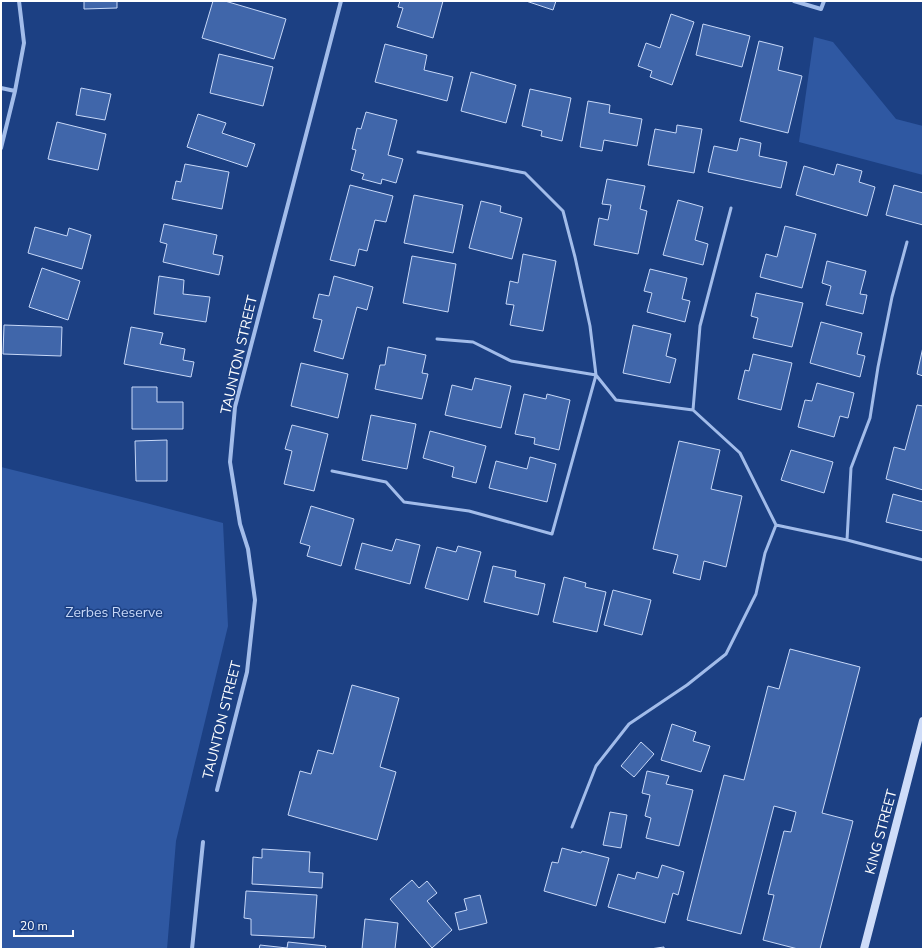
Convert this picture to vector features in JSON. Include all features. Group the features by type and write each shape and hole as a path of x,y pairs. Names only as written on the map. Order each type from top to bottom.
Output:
{"main road":[{"name":"KING STREET","path":"864,949 923,721"}],"street":[{"path":"1,148 15,91 24,43 19,1"},
{"name":"TAUNTON STREET","path":"216,790 247,672 255,600 248,549 240,524 230,462 235,407 341,1"},
{"path":"794,1 821,8 824,1"},
{"path":"1,88 15,91"},
{"path":"192,949 203,842"}],"lane":[{"path":"332,471 386,482 404,502 469,512 552,534 596,375 590,326 575,257 562,211 525,173 418,152"},
{"path":"693,410 700,326 731,208"},
{"path":"847,540 852,468 870,418 878,367 892,297 907,242"},
{"path":"437,339 473,342 511,361 596,375 616,400 693,410 740,453 776,525 765,553 756,594 726,654 687,685 629,724 596,766 572,827"},
{"path":"776,525 847,540 923,560"}],"green space":[{"path":"814,37 833,42 896,119 923,126 923,175 799,142"},
{"name":"Zerbes Reserve","path":"1,467 223,523 228,626 176,841 167,949 1,949"}],"building":[{"path":"84,1 117,1 117,8 84,9"},
{"path":"213,1 225,1 286,19 274,59 202,38"},
{"path":"400,1 443,1 433,38 397,27 403,8 398,7"},
{"path":"526,1 556,1 553,10"},
{"path":"671,14 694,22 672,85 650,77 652,71 638,66 646,43 660,48"},
{"path":"703,24 750,36 742,67 696,55"},
{"path":"759,41 783,47 778,70 802,76 788,133 740,121"},
{"path":"385,44 427,55 424,70 453,77 447,101 375,82"},
{"path":"219,54 273,67 263,106 210,93"},
{"path":"471,72 516,85 506,123 461,111"},
{"path":"81,88 111,94 105,120 76,115"},
{"path":"530,89 571,98 562,141 541,136 542,131 522,126"},
{"path":"588,101 610,105 609,113 642,119 637,146 604,140 602,151 580,147"},
{"path":"366,112 397,120 388,155 403,159 396,183 382,179 381,184 362,179 364,174 351,170 356,150 352,149 357,128 361,129"},
{"path":"198,114 226,123 222,133 255,144 247,167 187,147"},
{"path":"57,122 106,134 98,170 48,159"},
{"path":"677,125 702,129 694,173 648,165 655,129 676,133"},
{"path":"740,138 761,143 759,156 787,162 781,188 708,172 714,146 737,151"},
{"path":"185,164 229,172 222,209 172,199 176,181 181,182"},
{"path":"837,164 862,171 859,182 875,187 867,216 796,195 804,166 834,175"},
{"path":"607,179 645,186 640,209 647,211 638,254 594,245 599,218 608,220 611,205 602,204"},
{"path":"350,185 393,196 386,222 375,220 367,251 359,249 355,266 330,260"},
{"path":"894,185 923,193 923,225 886,215"},
{"path":"414,195 463,205 453,253 404,243"},
{"path":"678,200 703,207 695,240 708,244 703,265 663,255"},
{"path":"481,201 501,206 500,212 522,218 512,259 469,248"},
{"path":"164,224 217,235 213,254 223,256 219,275 163,262 167,244 160,242"},
{"path":"785,226 816,234 802,288 760,277 766,254 777,257"},
{"path":"35,227 67,236 69,228 91,235 82,269 28,253"},
{"path":"523,254 556,261 543,331 510,325 514,305 506,304 510,281 518,283"},
{"path":"412,256 456,264 448,312 403,303"},
{"path":"827,261 866,271 860,294 867,295 863,314 826,305 831,286 822,283"},
{"path":"42,268 80,281 68,320 29,307"},
{"path":"650,269 687,278 682,299 690,301 685,322 647,312 652,293 644,291"},
{"path":"159,276 184,280 183,294 210,297 206,322 154,314"},
{"path":"334,276 373,287 367,310 357,307 343,359 314,351 322,320 313,318 319,294 329,296"},
{"path":"756,293 803,303 792,347 753,338 758,318 751,316"},
{"path":"821,322 862,333 857,354 865,356 860,377 810,363"},
{"path":"4,325 62,327 61,356 3,354"},
{"path":"633,325 671,334 666,356 676,359 670,383 623,373"},
{"path":"131,327 163,333 160,344 185,349 183,360 194,362 191,377 124,364"},
{"path":"388,347 426,355 422,373 428,374 422,399 375,389 380,365 385,365"},
{"path":"923,347 923,376 917,374"},
{"path":"753,354 792,363 781,410 738,399 745,370 749,371"},
{"path":"301,363 348,374 338,418 291,406"},
{"path":"475,378 511,386 501,428 445,415 452,385 472,390"},
{"path":"817,383 854,393 848,418 840,416 834,437 798,427 805,400 812,401"},
{"path":"132,387 157,387 157,402 183,402 183,429 132,429"},
{"path":"524,394 546,399 547,394 570,400 559,450 534,444 535,438 515,434"},
{"path":"917,405 923,406 923,490 886,479 894,447 905,450"},
{"path":"371,415 416,424 407,469 362,460"},
{"path":"292,425 328,434 314,491 284,484 292,451 285,449"},
{"path":"430,431 486,446 476,483 452,477 454,467 423,458"},
{"path":"167,440 167,481 136,481 135,441"},
{"path":"679,441 720,450 711,489 742,496 726,567 704,561 700,580 673,573 678,555 653,549"},
{"path":"791,450 833,462 824,493 781,480"},
{"path":"530,457 556,464 547,502 489,488 496,461 527,469"},
{"path":"893,494 923,502 923,531 886,522"},
{"path":"311,506 354,519 341,566 307,556 310,546 300,543"},
{"path":"396,539 420,545 410,584 355,569 362,543 392,551"},
{"path":"458,546 481,552 468,600 425,588 437,547 456,552"},
{"path":"493,566 516,571 515,577 545,584 538,615 484,602"},
{"path":"564,577 586,583 585,587 606,592 597,632 553,622"},
{"path":"613,590 651,600 642,635 604,625"},
{"path":"790,649 860,667 822,813 853,821 820,949 798,949 763,940 774,895 768,894 784,831 791,832 796,812 774,806 741,934 687,920 724,775 744,780 768,686 779,689"},
{"path":"352,685 399,698 380,767 396,772 377,840 288,815 300,771 311,774 318,750 333,754"},
{"path":"672,724 696,732 693,741 710,746 701,772 661,760"},
{"path":"641,742 654,754 634,777 621,766"},
{"path":"647,771 669,776 666,784 693,790 679,846 646,838 651,818 645,816 650,795 642,793"},
{"path":"610,812 627,815 621,848 603,845"},
{"path":"562,848 581,853 582,851 609,858 596,906 544,891 552,862 558,863"},
{"path":"262,849 310,852 309,872 323,873 322,888 252,884 253,857 262,858"},
{"path":"662,865 684,872 678,895 673,893 665,923 608,907 618,874 635,879 637,872 658,878"},
{"path":"412,880 419,888 427,881 437,893 427,901 452,930 432,948 390,899"},
{"path":"246,891 317,895 314,938 251,935 251,919 244,918"},
{"path":"480,895 487,923 459,930 455,913 467,910 464,899"},
{"path":"365,919 398,923 395,949 362,949"},
{"path":"288,942 326,946 325,949 259,949 260,945 287,948"},
{"path":"664,947 664,949 650,949"}]}
